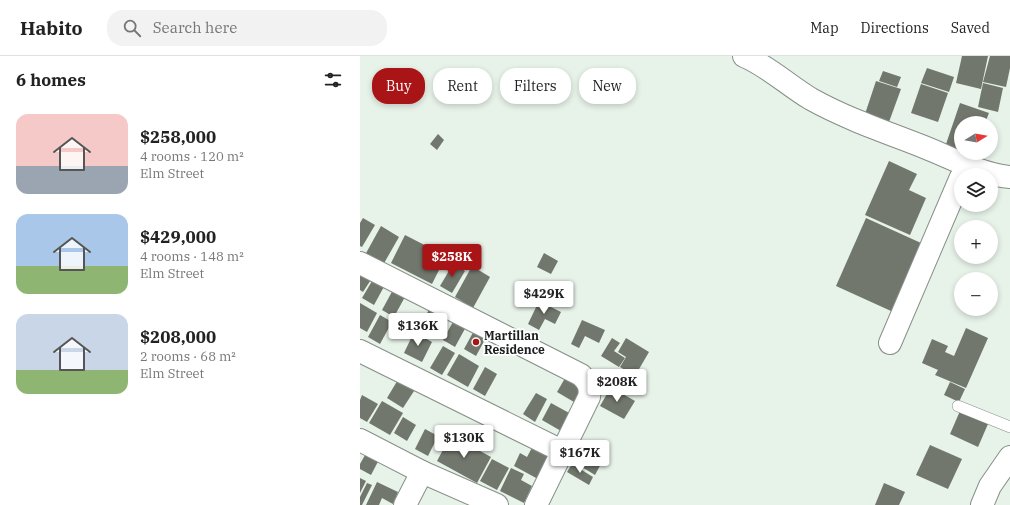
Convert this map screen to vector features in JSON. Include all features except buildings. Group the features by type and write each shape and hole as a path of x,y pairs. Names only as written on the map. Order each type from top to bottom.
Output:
{"street":[{"path":"744,56 811,99 955,168"},
{"path":"998,176 1010,177"},
{"path":"890,343 954,193"},
{"path":"360,263 582,374 591,389 589,397 536,505"},
{"path":"360,351 562,451"},
{"path":"360,440 422,472 497,505"},
{"path":"982,505 990,486 1010,457"},
{"path":"405,505 422,472"}],"lane":[{"path":"958,406 1010,427"}],"place":[{"name":"Martillan Residence","path":"476,342"}]}
